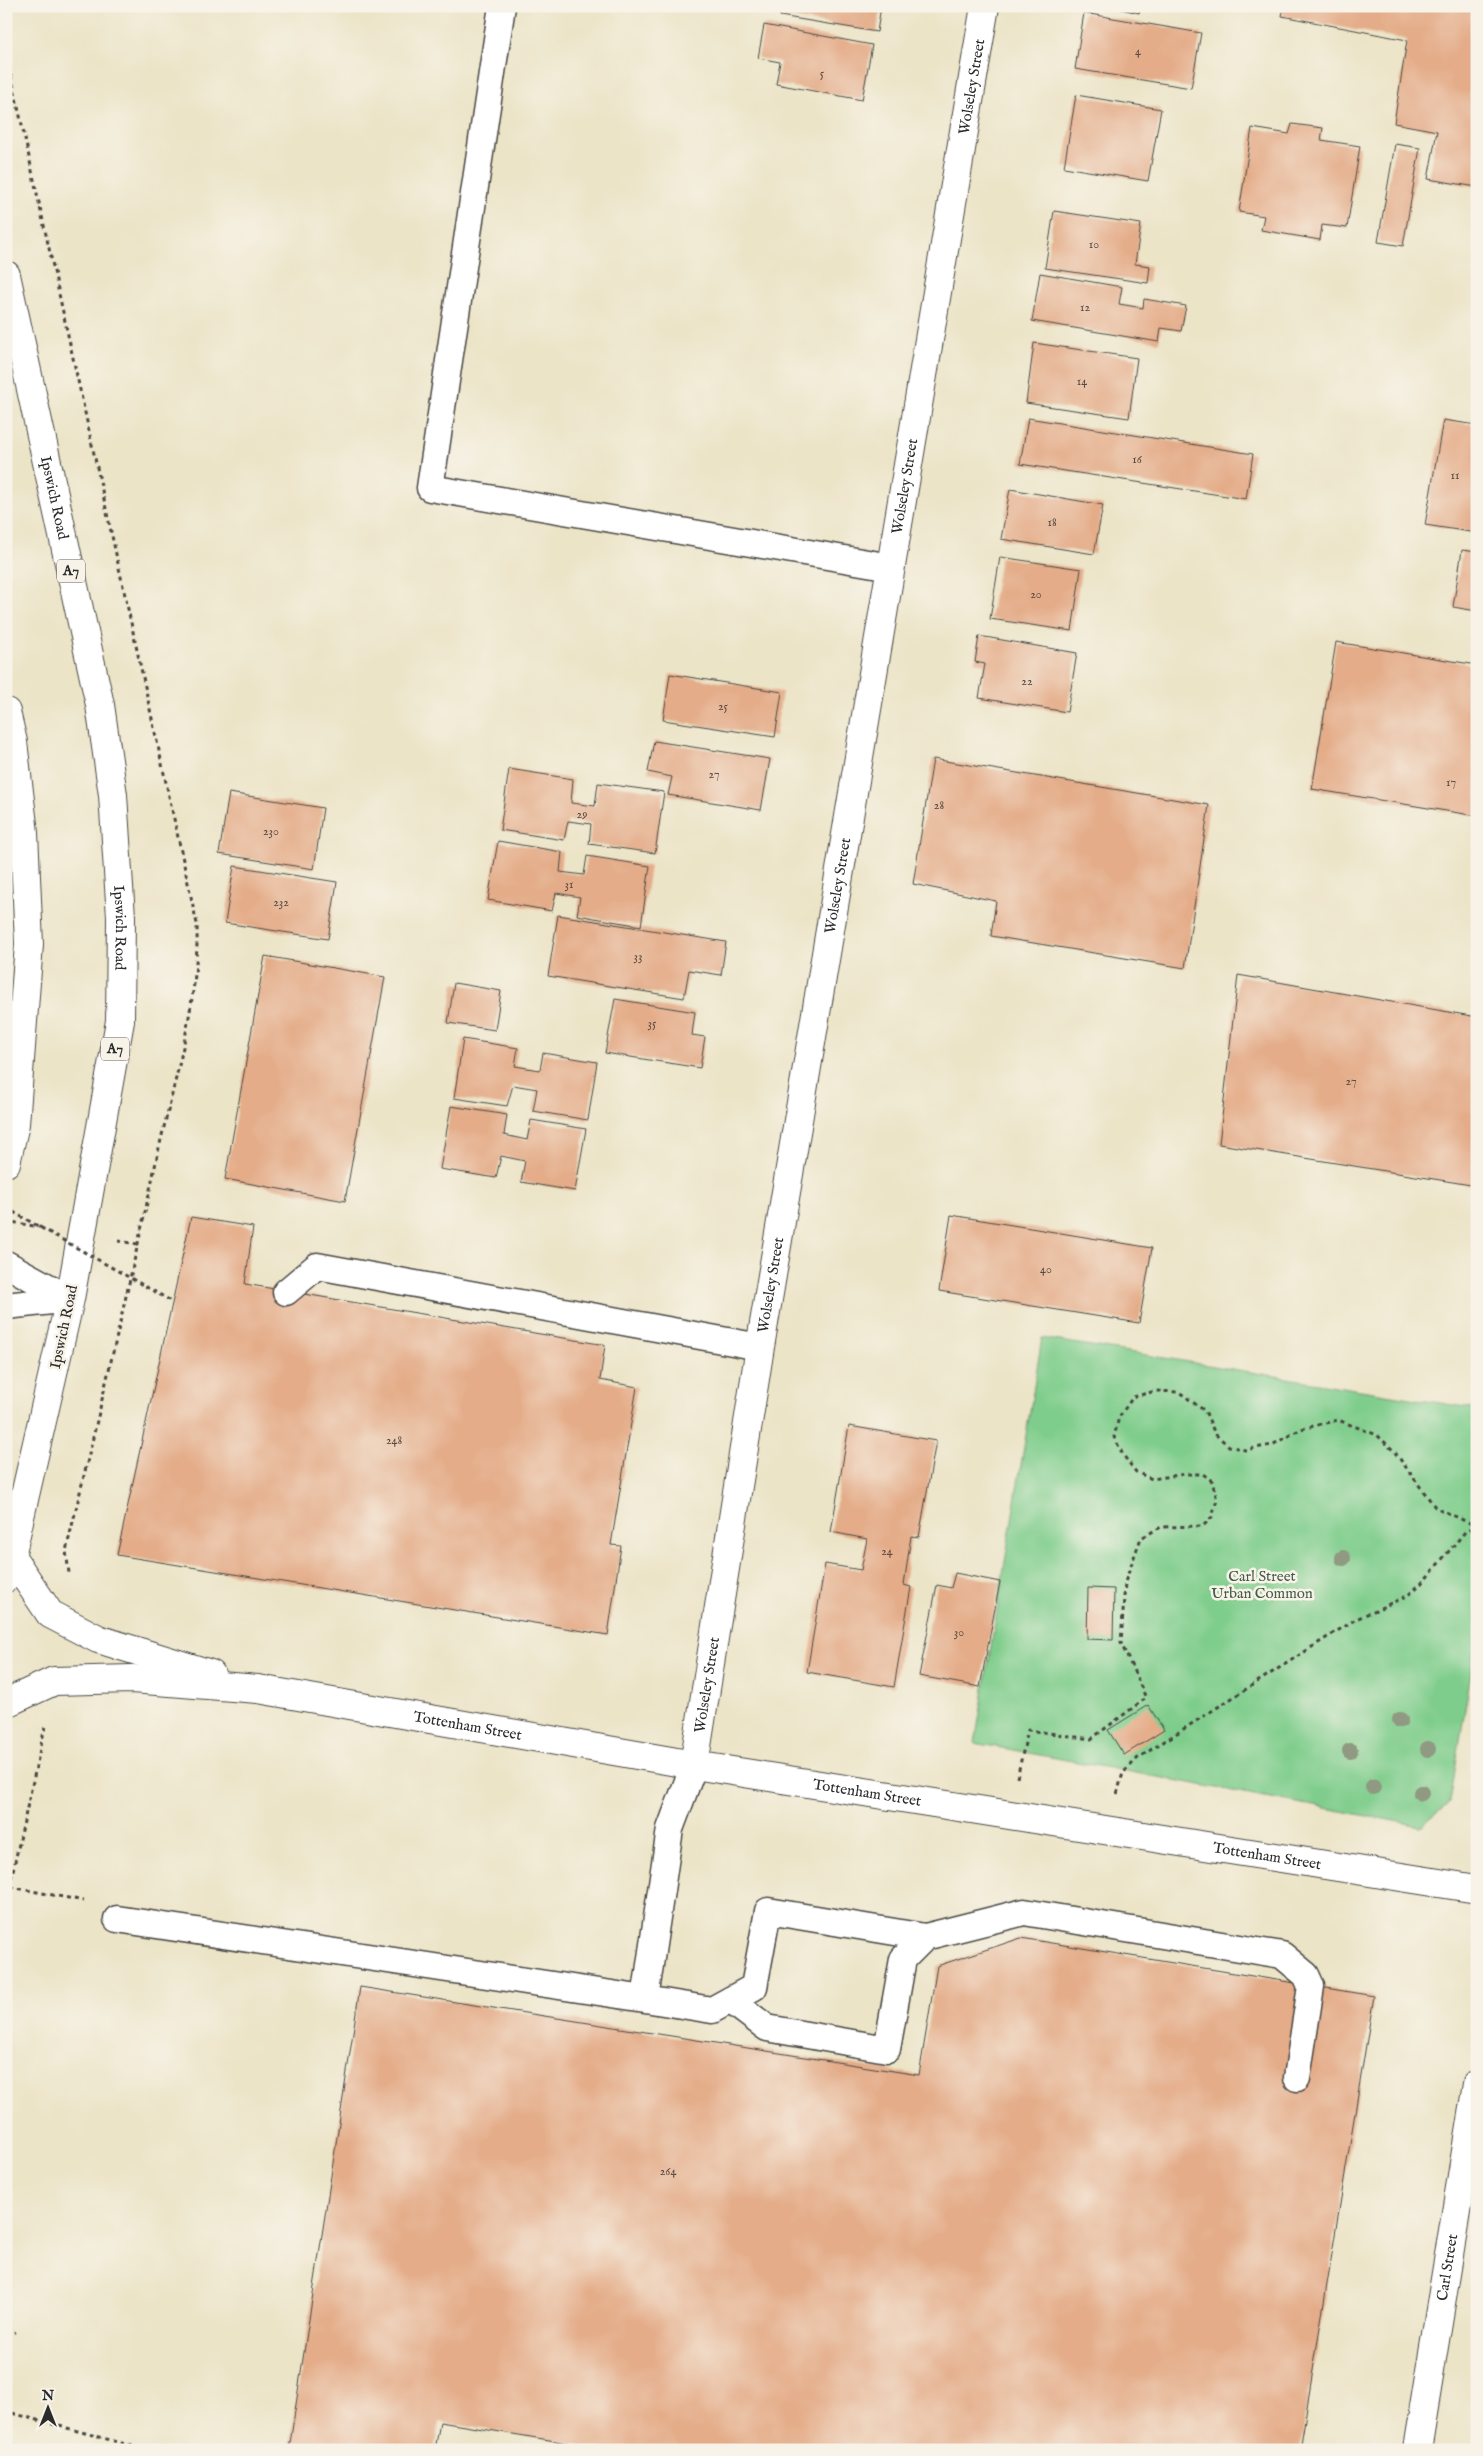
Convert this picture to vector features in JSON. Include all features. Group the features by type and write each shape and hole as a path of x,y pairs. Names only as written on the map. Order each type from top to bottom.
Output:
{"main road":[{"name":"Wolseley Street","path":"694,1765 760,1347 985,6"},
{"name":"Ipswich Road","path":"6,275 14,350 100,705 113,795 121,917 120,1021 70,1299 9,1567"},
{"path":"6,712 13,742 24,833 29,944 15,1124 6,1163"},
{"name":"Tottenham Street","path":"9,1567 50,1614 98,1639 258,1689"},
{"name":"Tottenham Street","path":"6,1702 54,1681 132,1679 258,1689 694,1765 1477,1889"},
{"name":"Carl Street","path":"1417,2450 1477,2084"}],"lane":[{"path":"502,6 430,488 891,567"},
{"path":"6,1264 70,1299"},
{"path":"286,1292 317,1266 760,1347"},
{"path":"6,1306 70,1299"},
{"path":"644,1999 670,1829 694,1765"},
{"path":"117,1920 712,2010 754,1987 768,1911 925,1937 1024,1912 1282,1954 1306,1976 1311,1986 1297,2078"},
{"path":"730,2000 767,2028 887,2049 903,1959 925,1937"}],"path":[{"path":"6,1208 173,1302"},
{"path":"1009,1815 1028,1730 1091,1739 1146,1698 1121,1643 1125,1582 1141,1538 1161,1527 1203,1526 1212,1517 1217,1500 1212,1481 1203,1474 1185,1474 1152,1479 1136,1472 1123,1456 1114,1437 1119,1417 1134,1397 1155,1391 1179,1392 1205,1412 1215,1434 1229,1446 1245,1450 1272,1445 1301,1429 1338,1420 1377,1435 1394,1451 1436,1507 1476,1526"},
{"path":"1105,1830 1124,1773 1138,1758 1356,1619 1407,1596 1424,1582 1465,1532 1476,1526"},
{"path":"11,1887 92,1902"},
{"path":"6,2334 15,2332"},
{"path":"6,2409 30,2418 147,2450"}],"green space":[{"name":"Carl Street Urban Common","path":"1042,1338 1477,1409 1477,1635 1450,1802 1421,1826 975,1743"}],"building":[{"path":"781,6 881,6 877,32 780,16"},
{"path":"1108,6 1141,6 1139,13"},
{"path":"1284,6 1477,6 1477,187 1428,179 1437,131 1394,123 1407,40 1282,16"},
{"path":"1084,13 1201,33 1191,88 1075,69"},
{"path":"764,25 872,45 862,100 776,84 780,62 758,58"},
{"path":"1076,95 1161,109 1148,181 1064,167"},
{"path":"1292,124 1323,128 1321,140 1360,146 1347,228 1322,225 1320,240 1261,230 1264,216 1239,212 1252,128 1289,134"},
{"path":"1395,144 1420,148 1403,246 1378,242"},
{"path":"1054,211 1141,224 1135,264 1150,266 1148,283 1045,268"},
{"path":"1040,273 1122,287 1119,304 1143,308 1144,299 1186,306 1181,331 1161,328 1159,342 1032,321"},
{"path":"1034,343 1137,358 1129,418 1026,403"},
{"path":"1028,418 1253,454 1246,499 1020,464"},
{"path":"1443,420 1477,425 1477,533 1425,525"},
{"path":"1010,489 1103,505 1094,554 1001,539"},
{"path":"1462,550 1477,552 1477,611 1453,607"},
{"path":"1000,557 1081,569 1072,631 990,619"},
{"path":"979,636 1077,653 1067,712 979,698 985,664 975,662"},
{"path":"1336,642 1477,665 1477,816 1312,789"},
{"path":"670,674 782,692 775,737 663,720"},
{"path":"654,741 770,759 761,810 668,795 672,777 648,772"},
{"path":"933,759 1209,805 1185,968 991,936 996,901 913,884"},
{"path":"509,769 573,779 571,803 595,806 598,783 664,792 655,853 589,844 591,824 568,821 564,840 500,830"},
{"path":"229,793 323,808 314,869 219,854"},
{"path":"498,841 562,852 560,872 584,875 587,856 650,866 641,926 577,915 580,897 556,893 552,911 488,900"},
{"path":"234,866 337,882 328,939 225,923"},
{"path":"558,915 726,942 721,975 689,970 684,998 548,976"},
{"path":"265,956 385,977 345,1201 225,1179"},
{"path":"1238,975 1477,1017 1477,1186 1219,1144"},
{"path":"454,983 501,991 495,1030 448,1023"},
{"path":"615,999 695,1012 692,1035 705,1037 700,1068 605,1053"},
{"path":"463,1039 518,1048 515,1066 540,1070 543,1053 597,1062 588,1120 533,1111 537,1089 513,1085 507,1106 454,1098"},
{"path":"451,1106 507,1115 504,1135 527,1140 531,1120 586,1129 575,1191 521,1182 525,1161 501,1156 496,1178 440,1169"},
{"path":"951,1215 1152,1248 1139,1323 939,1291"},
{"path":"191,1217 253,1227 245,1284 605,1345 600,1380 637,1387 611,1545 621,1546 608,1635 117,1555"},
{"path":"849,1426 936,1441 919,1537 911,1536 904,1585 911,1587 894,1687 807,1672 825,1564 861,1570 867,1539 831,1532"},
{"path":"955,1573 1000,1582 980,1687 919,1676 937,1585 951,1588"},
{"path":"1088,1588 1114,1589 1113,1640 1087,1639"},
{"path":"1148,1705 1164,1730 1124,1755 1108,1730"},
{"path":"1021,1938 1374,1996 1300,2450 610,2450 440,2422 435,2450 289,2450 360,1987 919,2075 937,1966"}]}
